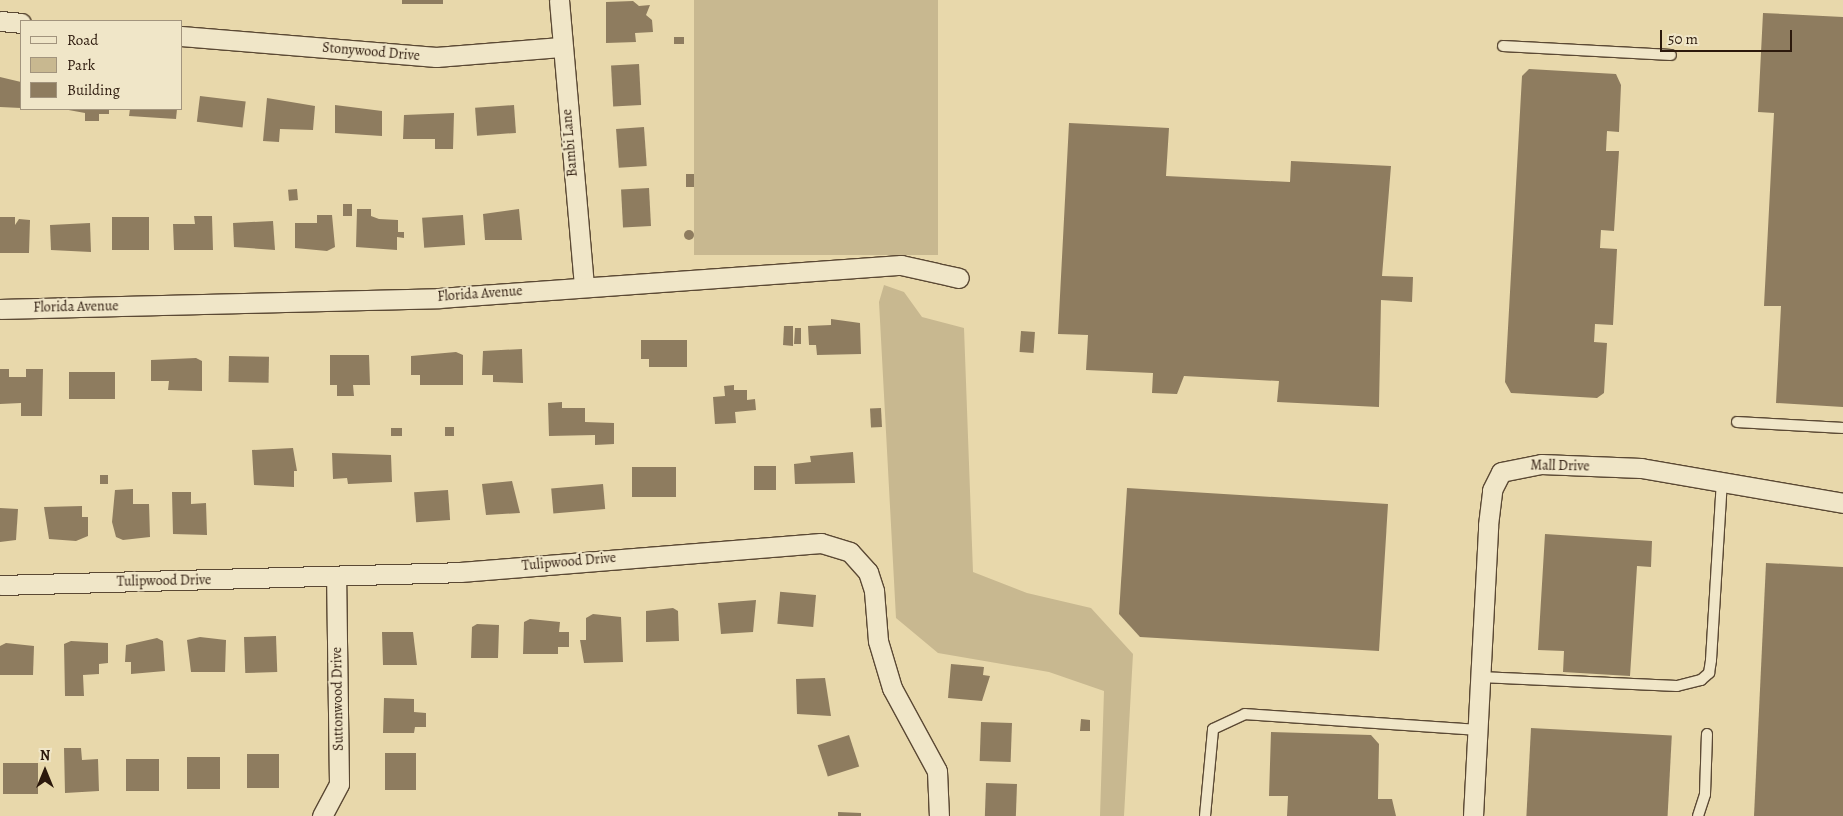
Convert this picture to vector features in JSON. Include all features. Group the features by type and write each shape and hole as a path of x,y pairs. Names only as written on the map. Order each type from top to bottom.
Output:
{"street":[{"name":"Bambi Lane","path":"559,0 561,48 584,286"},
{"path":"0,21 20,23"},
{"name":"Stonywood Drive","path":"182,36 436,57 561,48"},
{"name":"Florida Avenue","path":"0,309 439,298 584,286 901,265 959,278"},
{"name":"Mall Drive","path":"1473,816 1491,499 1501,472 1541,464 1641,468 1843,503"},
{"name":"Tulipwood Drive","path":"0,585 336,578 821,543 850,552 868,572 874,591 878,641 892,688 937,771 939,816"},
{"name":"Suttonwood Drive","path":"322,816 339,784 336,578"}],"lane":[{"path":"1503,46 1671,54"},
{"path":"1737,422 1843,428"},
{"path":"1480,677 1677,686 1701,680 1709,673 1711,660 1722,482"},
{"path":"1205,816 1213,729 1244,714 1477,730"},
{"path":"1698,816 1706,794 1708,734"}],"green space":[{"path":"694,0 938,0 938,255 694,255"},
{"path":"884,285 904,292 922,317 964,328 973,572 1027,593 1091,608 1133,654 1124,816 1100,816 1104,691 1049,672 938,653 896,618 879,302"}],"building":[{"path":"402,0 443,0 443,4 402,4"},
{"path":"633,1 639,6 650,5 646,15 652,20 653,32 635,33 636,42 606,43 606,2"},
{"path":"1763,13 1843,17 1843,407 1776,403 1781,306 1764,306 1774,113 1758,112"},
{"path":"674,37 684,37 684,44 674,44"},
{"path":"639,64 641,105 613,106 611,65"},
{"path":"1529,69 1616,74 1621,85 1619,132 1607,131 1606,151 1619,151 1614,231 1601,230 1600,248 1617,249 1613,325 1595,324 1594,342 1607,343 1604,393 1597,398 1511,393 1505,382 1522,76"},
{"path":"0,77 20,82 20,108 0,107"},
{"path":"200,96 246,102 242,127 197,122"},
{"path":"267,98 315,106 313,130 280,129 279,142 263,141"},
{"path":"335,105 382,111 382,136 335,133"},
{"path":"514,105 516,133 477,136 475,108"},
{"path":"68,110 109,110 109,114 99,114 99,121 85,121 85,113"},
{"path":"130,110 177,110 176,119 129,116"},
{"path":"454,113 453,149 435,149 435,139 403,139 404,115"},
{"path":"1069,123 1169,128 1166,176 1290,182 1291,161 1391,166 1382,276 1413,277 1412,302 1381,300 1379,407 1277,402 1279,381 1184,376 1177,394 1152,393 1153,373 1086,370 1088,335 1058,334"},
{"path":"644,127 647,166 619,168 616,129"},
{"path":"686,174 694,174 694,187 686,187"},
{"path":"649,188 651,226 623,227 621,189"},
{"path":"297,189 298,200 289,201 288,190"},
{"path":"343,204 352,204 352,216 343,216"},
{"path":"357,209 371,209 371,216 379,219 398,220 398,232 404,232 404,238 397,237 397,250 356,247"},
{"path":"519,209 522,240 485,240 483,214"},
{"path":"317,215 332,215 335,247 327,251 295,248 295,223 317,223"},
{"path":"463,215 465,245 424,248 422,218"},
{"path":"194,216 212,216 213,250 174,250 173,224 195,224"},
{"path":"0,217 15,217 15,225 19,219 30,220 29,253 0,253"},
{"path":"112,217 149,217 149,250 112,250"},
{"path":"273,221 275,250 234,247 233,223"},
{"path":"90,223 91,252 51,250 50,225"},
{"path":"689,230 694,235 689,240 684,235"},
{"path":"831,319 860,323 861,354 817,355 816,345 809,345 808,326 831,325"},
{"path":"784,326 793,326 793,346 783,345"},
{"path":"795,328 801,328 801,344 794,344"},
{"path":"1021,331 1035,332 1034,353 1020,352"},
{"path":"641,340 687,340 687,367 649,367 649,359 641,359"},
{"path":"522,349 523,383 493,382 493,375 482,375 483,351"},
{"path":"456,352 463,355 463,385 420,385 420,375 411,375 411,356"},
{"path":"330,355 369,355 370,385 353,385 354,396 337,396 337,385 330,385"},
{"path":"229,356 269,357 269,383 229,382"},
{"path":"196,358 202,361 202,391 168,390 169,381 151,381 151,360"},
{"path":"0,369 9,369 9,377 26,377 26,369 43,369 42,416 21,416 21,403 0,404"},
{"path":"69,372 115,372 115,399 69,399"},
{"path":"734,385 734,390 747,390 747,400 755,399 756,410 735,412 736,423 715,424 713,397 725,396 724,386"},
{"path":"562,402 562,408 585,408 585,422 614,423 614,444 595,445 595,435 549,436 548,403"},
{"path":"881,408 882,427 871,428 870,409"},
{"path":"445,427 454,427 454,436 445,436"},
{"path":"391,428 402,428 402,436 391,436"},
{"path":"293,448 297,471 294,471 294,487 254,485 252,450"},
{"path":"853,452 855,483 795,484 794,464 811,462 810,456"},
{"path":"332,453 391,455 392,482 348,484 347,478 333,479"},
{"path":"754,466 776,466 776,490 754,490"},
{"path":"632,467 676,467 676,497 632,497"},
{"path":"100,475 108,475 108,484 100,484"},
{"path":"512,481 520,513 486,515 482,484"},
{"path":"603,484 605,509 553,513 551,489"},
{"path":"1127,488 1388,504 1379,651 1140,637 1119,614"},
{"path":"133,489 133,504 149,504 150,537 123,540 116,537 112,522 115,490"},
{"path":"448,490 450,520 416,522 414,492"},
{"path":"172,492 191,492 191,504 206,503 207,535 173,534"},
{"path":"82,506 82,517 88,517 88,536 76,541 49,539 44,507"},
{"path":"0,508 18,509 16,540 0,542"},
{"path":"1545,534 1652,541 1651,567 1637,566 1630,676 1563,672 1564,651 1538,650"},
{"path":"1766,563 1843,567 1843,816 1754,816"},
{"path":"780,592 816,595 813,627 777,624"},
{"path":"756,600 753,632 721,634 718,603"},
{"path":"673,608 678,611 679,641 646,642 646,611"},
{"path":"593,614 621,617 623,662 584,663 580,640 586,640 586,618"},
{"path":"530,619 560,622 559,632 569,632 569,647 558,647 558,654 523,654 524,622"},
{"path":"477,624 499,625 498,658 471,658 472,627"},
{"path":"382,632 413,632 417,665 383,665"},
{"path":"276,636 277,672 245,673 244,637"},
{"path":"200,637 226,640 225,672 191,672 187,640"},
{"path":"157,638 163,641 165,671 131,674 131,662 125,662 126,645"},
{"path":"71,641 108,643 108,663 99,664 99,674 83,675 84,696 65,696 64,644"},
{"path":"6,643 34,646 33,675 0,675 0,646"},
{"path":"951,664 984,667 983,675 990,676 982,701 948,698"},
{"path":"825,678 831,716 797,714 796,679"},
{"path":"384,698 414,699 414,712 426,713 426,727 415,727 414,733 383,733"},
{"path":"1081,719 1090,720 1090,731 1080,731"},
{"path":"981,722 1012,723 1011,762 980,761"},
{"path":"1531,728 1672,735 1668,816 1526,816"},
{"path":"1271,732 1371,735 1379,744 1378,799 1392,799 1396,816 1287,816 1288,796 1269,796"},
{"path":"849,735 859,766 828,777 818,745"},
{"path":"64,748 81,748 82,760 98,759 99,791 65,793"},
{"path":"385,753 416,753 416,790 385,790"},
{"path":"247,754 279,754 279,788 247,788"},
{"path":"187,757 220,757 220,789 187,789"},
{"path":"126,759 159,759 159,791 126,791"},
{"path":"3,763 38,763 38,794 3,794"},
{"path":"986,783 1017,784 1016,816 985,816"},
{"path":"838,812 861,813 861,816 838,816"}]}
